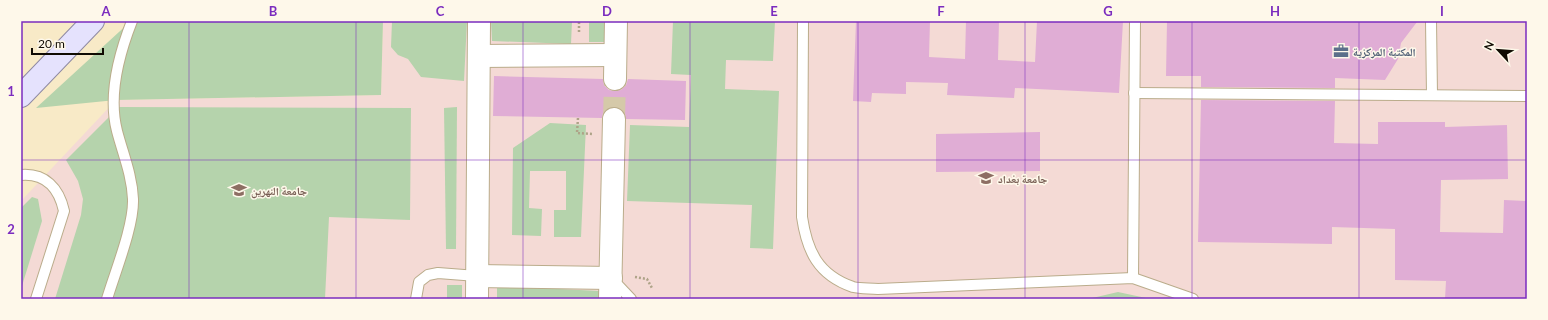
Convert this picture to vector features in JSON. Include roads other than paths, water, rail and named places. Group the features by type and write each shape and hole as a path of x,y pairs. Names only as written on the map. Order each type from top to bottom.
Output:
{"main road":[{"path":"21,96 93,21"}],"street":[{"path":"477,299 479,21"},
{"path":"615,79 616,21"},
{"path":"479,56 616,55"},
{"path":"477,276 611,289 614,119"}],"lane":[{"path":"107,299 126,237 133,201 131,174 117,130 115,113 115,79 122,46 132,21"},
{"path":"802,21 802,217 806,240 816,261 833,278 855,287 878,289 1133,278 1193,299"},
{"path":"1133,278 1135,21"},
{"path":"1431,21 1432,95"},
{"path":"1134,93 1527,96"},
{"path":"21,175 30,174 43,178 54,186 61,197 64,211 36,299"},
{"path":"416,299 419,282 428,275 438,273 477,276"},
{"path":"611,289 631,299"}],"tunnel":[{"path":"614,119 615,79"}],"place":[{"name":"المكتبة المركزية","path":"1341,51"},
{"name":"جامعة بغداد","path":"986,178"},
{"name":"جامعة النهرين","path":"239,190"}]}
